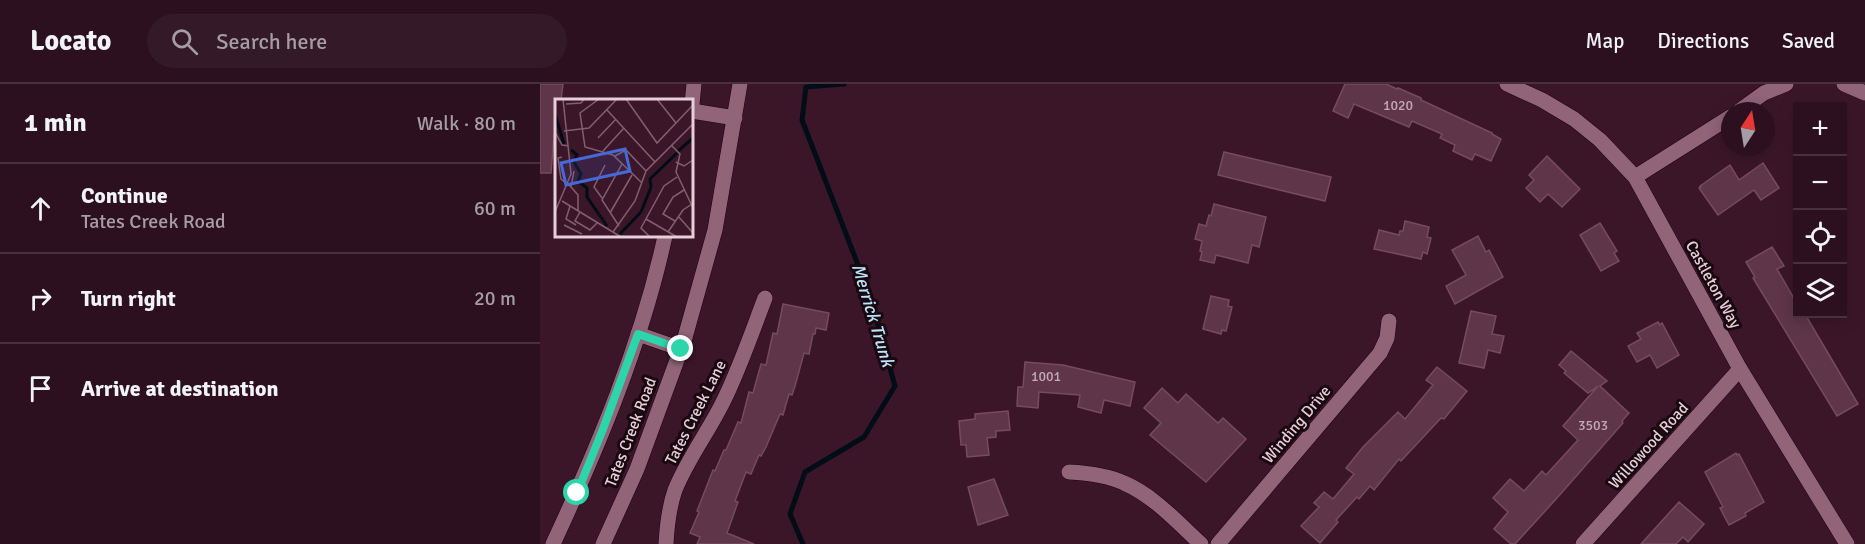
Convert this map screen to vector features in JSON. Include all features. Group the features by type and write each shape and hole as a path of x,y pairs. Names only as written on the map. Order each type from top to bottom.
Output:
{"street":[{"path":"692,99 694,84"},
{"name":"Tates Creek Road","path":"603,544 637,469 681,349 715,230 740,84"},
{"name":"Castleton Way","path":"1507,84 1542,100 1574,119 1600,140 1635,177 1740,369 1847,544"},
{"path":"1752,102 1764,93 1786,84"},
{"path":"1844,84 1865,93"},
{"path":"693,111 735,118"},
{"path":"1635,177 1721,123"},
{"name":"Tates Creek Road","path":"553,544 603,429 638,334 666,237"},
{"name":"Tates Creek Lane","path":"666,544 669,511 675,490 735,378 765,298"},
{"name":"Winding Drive","path":"1218,544 1380,353 1387,338 1389,321"},
{"path":"638,334 681,349"},
{"name":"Willowood Road","path":"1583,544 1740,369"},
{"path":"1069,472 1094,474 1122,482 1147,495 1201,544"}],"building":[{"path":"540,84 563,84 561,99 555,99 555,135 551,173 540,173"},
{"path":"1345,84 1386,84 1398,88 1501,139 1491,161 1475,154 1472,160 1453,151 1455,145 1440,138 1442,134 1412,121 1409,127 1354,104 1348,118 1333,111"},
{"path":"1224,152 1331,177 1325,201 1218,175"},
{"path":"1547,156 1580,189 1562,207 1548,194 1540,202 1526,188 1534,180 1529,175"},
{"path":"1763,163 1779,188 1761,200 1754,190 1718,215 1699,188 1700,186 1730,165 1739,180"},
{"path":"1214,204 1266,217 1259,247 1252,245 1248,263 1216,255 1214,263 1200,260 1202,241 1195,239 1199,224 1206,226"},
{"path":"1405,221 1429,227 1427,237 1431,238 1427,254 1423,252 1421,259 1374,249 1379,230 1399,235 1400,231 1403,231"},
{"path":"1600,223 1617,251 1614,253 1619,261 1601,271 1580,235"},
{"path":"1478,236 1486,252 1489,250 1503,277 1455,304 1446,286 1466,275 1452,250"},
{"path":"1772,247 1784,266 1777,269 1793,297 1793,318 1807,318 1858,404 1837,416 1753,278 1755,277 1746,262"},
{"path":"1211,296 1229,300 1228,306 1232,307 1226,331 1222,330 1221,334 1203,329"},
{"path":"783,304 829,313 826,330 816,328 813,334 809,354 804,353 792,395 789,394 783,415 780,414 751,474 746,472 735,501 738,502 727,533 754,544 697,544 700,537 690,533 699,512 697,511 713,470 715,471 726,450 738,422 741,423 749,392 753,393 761,364 766,365 773,333 777,334"},
{"path":"1471,311 1496,316 1492,334 1504,336 1500,353 1488,350 1484,368 1459,363"},
{"path":"1658,322 1660,325 1662,323 1679,355 1657,368 1650,355 1637,362 1628,346 1641,339 1637,333"},
{"path":"1571,351 1607,381 1600,386 1629,413 1622,421 1623,423 1557,498 1515,544 1511,544 1494,529 1508,512 1493,498 1510,479 1524,491 1542,471 1546,475 1578,440 1563,426 1598,386 1588,393 1564,373 1566,371 1559,365"},
{"path":"1025,362 1063,365 1135,382 1130,406 1104,400 1101,413 1078,407 1080,395 1039,392 1038,408 1017,406 1018,387 1023,387"},
{"path":"1437,367 1467,391 1444,419 1441,418 1401,461 1399,459 1374,490 1370,486 1359,499 1357,497 1336,520 1338,522 1320,543 1301,526 1319,507 1314,503 1324,492 1333,499 1354,474 1346,468 1363,447 1398,412 1405,419 1433,385 1426,380"},
{"path":"1162,388 1178,403 1186,394 1218,423 1223,418 1246,439 1206,482 1150,435 1161,423 1144,408"},
{"path":"1008,411 1010,430 996,431 996,437 987,438 989,455 967,457 966,445 961,445 959,421 975,419 975,414"},
{"path":"1736,453 1739,454 1764,502 1745,513 1746,516 1729,525 1720,508 1723,507 1705,472"},
{"path":"994,479 1008,515 978,525 968,487"},
{"path":"1679,502 1704,524 1688,542 1683,537 1676,544 1641,544"}],"waterway":[{"name":"Merrick Trunk","path":"803,544 790,514 805,472 864,437 895,386 870,296 802,120 806,87 844,84"}],"route":[{"path":"577,493 638,334 681,349"}]}
